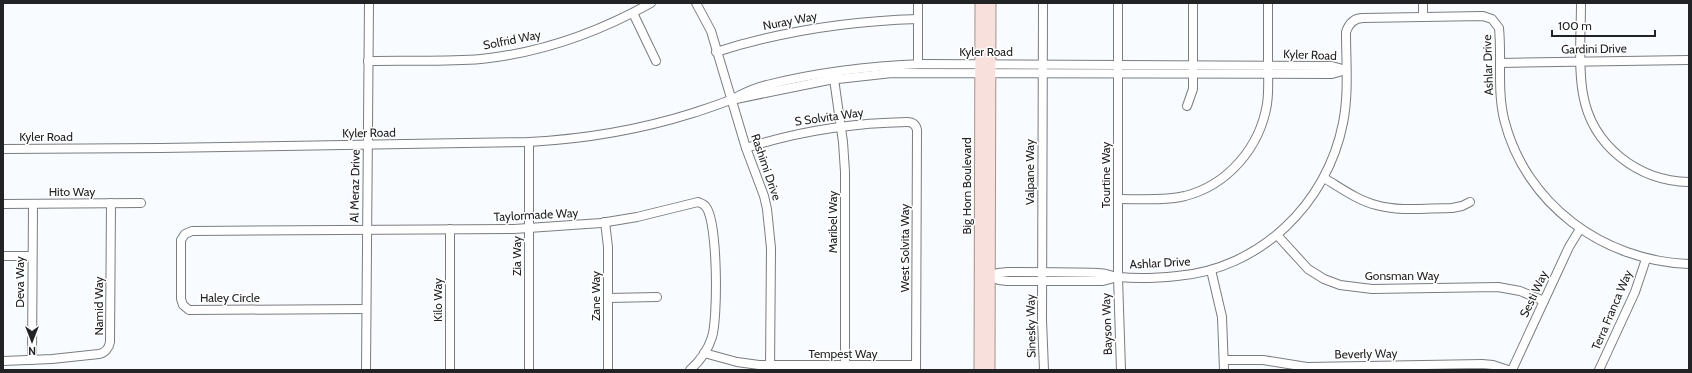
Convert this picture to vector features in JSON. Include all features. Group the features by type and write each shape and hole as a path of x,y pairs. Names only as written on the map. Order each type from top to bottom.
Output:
{"main road":[{"name":"Big Horn Boulevard","path":"981,3 985,68 989,276 989,370"},
{"name":"Big Horn Boulevard","path":"980,370 985,68 990,3"}],"street":[{"name":"Al Meraz Drive","path":"366,370 369,3"},
{"name":"Solfrid Way","path":"368,61 462,60 518,53 582,35 633,13 651,3"},
{"name":"Rashimi Drive","path":"696,3 711,31 716,52 746,148 764,196 770,222 770,368"},
{"path":"918,3 918,64"},
{"name":"Valpane Way","path":"1042,281 1043,3"},
{"name":"Tourtine Way","path":"1118,3 1118,277"},
{"path":"1187,106 1193,89 1193,3"},
{"path":"1118,199 1163,199 1184,196 1208,187 1228,174 1247,153 1261,128 1267,102 1268,3"},
{"path":"1423,3 1423,17"},
{"path":"1581,3 1582,85 1585,104 1596,130 1607,145 1620,158 1643,172 1670,180 1689,182"},
{"path":"633,13 656,61"},
{"name":"Ashlar Drive","path":"989,276 1003,272 1042,272 1101,273 1118,277 1176,277 1211,270 1241,258 1277,235 1305,207 1324,178 1337,147 1344,122 1346,99 1346,32 1349,25 1354,20 1363,18 1483,16 1492,19 1499,28 1502,108 1507,129 1516,152 1529,175 1545,198 1565,218 1580,229 1614,248 1646,259 1689,264"},
{"name":"Nuray Way","path":"716,52 760,39 826,26 872,21 918,19"},
{"name":"Gardini Drive","path":"1500,62 1689,60"},
{"name":"Kyler Road","path":"3,149 367,145 529,142 576,139 628,131 677,118 731,100 752,89 800,78 855,69 918,64 985,68 1043,69 1268,70 1332,74 1346,70"},
{"name":"Kyler Road","path":"731,100 834,79 892,73 985,68"},
{"name":"Maribel Way","path":"834,79 841,126 845,178 845,366"},
{"name":"S Solvita Way","path":"746,148 790,135 841,126 907,122 916,126"},
{"name":"West Solvita Way","path":"916,126 918,130 916,368"},
{"name":"Zia Way","path":"529,142 529,370"},
{"path":"1324,178 1363,200 1387,208 1452,208 1462,206 1470,202"},
{"name":"Taylormade Way","path":"366,230 529,228 605,222 655,213 695,202 704,205 708,210 711,225 715,263 714,330 704,353"},
{"name":"Namid Way","path":"3,360 32,360 99,354 104,352 109,347 112,203"},
{"name":"Hito Way","path":"3,204 142,203"},
{"name":"Deva Way","path":"32,360 33,204"},
{"name":"Zane Way","path":"605,222 607,240 608,370"},
{"name":"Kilo Way","path":"450,229 450,370"},
{"name":"Sesti Way","path":"1512,370 1569,247 1580,229"},
{"name":"Haley Circle","path":"366,230 192,231 185,234 181,243 181,299 182,305 189,310 366,308"},
{"name":"Gonsman Way","path":"1277,235 1308,269 1324,279 1340,285 1364,288 1498,287 1520,291 1544,301"},
{"path":"3,256 32,256"},
{"name":"Terra Franca Way","path":"1599,370 1635,292 1646,259"},
{"path":"1211,270 1221,308 1224,370"},
{"name":"Ashlar Drive","path":"989,276 1003,281 1103,281 1118,277"},
{"name":"Bayson Way","path":"1118,277 1121,370"},
{"name":"Sinesky Way","path":"1042,281 1044,370"},
{"path":"608,298 657,298"},
{"path":"690,370 704,353"},
{"name":"Tempest Way","path":"704,353 736,362 770,368 845,366 916,368"},
{"name":"Beverly Way","path":"1224,360 1263,360 1312,367 1482,364 1493,365 1508,370"}]}
